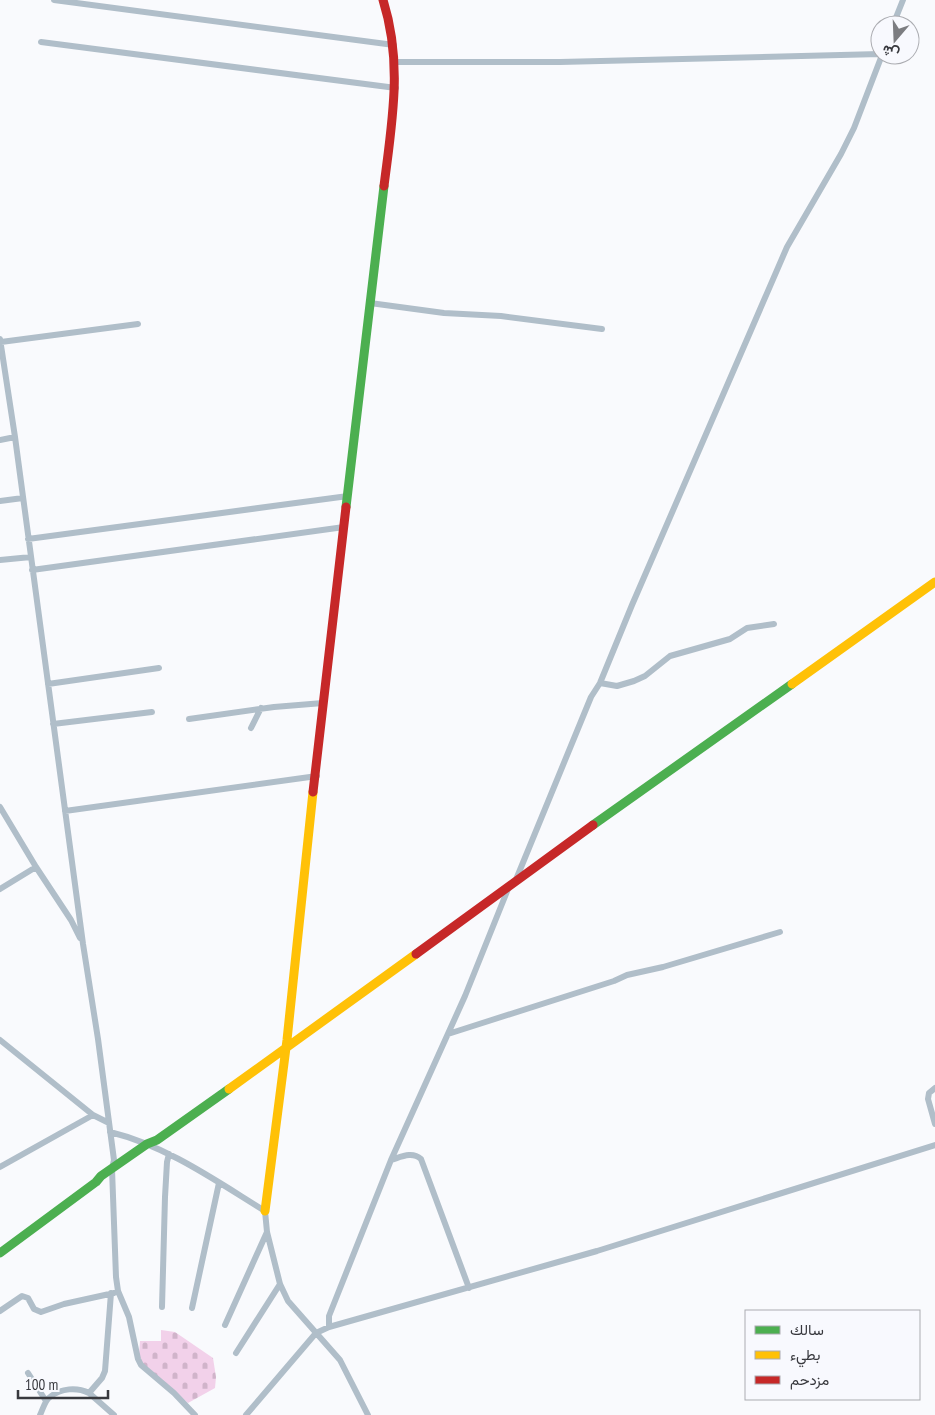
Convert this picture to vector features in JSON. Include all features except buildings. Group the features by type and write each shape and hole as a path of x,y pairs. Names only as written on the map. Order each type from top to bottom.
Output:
{"street":[{"path":"54,0 394,45"},
{"path":"368,1415 340,1360 288,1301 280,1284 267,1232 265,1211 286,1047 317,776 323,703 396,88 394,45 390,21 383,0"},
{"path":"897,15 903,0"},
{"path":"41,42 396,88"},
{"path":"396,62 560,62 870,55"},
{"path":"329,1327 329,1316 391,1160 466,996 591,697 600,683 659,541 787,247 854,128 877,65"},
{"path":"370,303 444,312 501,316 602,329"},
{"path":"138,324 0,341 15,437 83,944 116,1167 116,1277 118,1291 129,1316 141,1365 174,1393 195,1415"},
{"path":"0,440 15,437"},
{"path":"28,539 348,496"},
{"path":"0,501 23,498"},
{"path":"32,570 344,527"},
{"path":"0,560 30,557"},
{"path":"0,1253 96,1182 104,1181 116,1167 935,582"},
{"path":"600,683 617,686 634,681 645,676 670,656 730,638 747,628 774,624"},
{"path":"48,684 159,668"},
{"path":"189,719 261,708 323,703"},
{"path":"251,728 261,708"},
{"path":"53,724 152,712"},
{"path":"65,811 317,776"},
{"path":"0,807 71,920 83,944"},
{"path":"0,889 36,867"},
{"path":"448,1034 614,981 627,975 664,967 780,932"},
{"path":"0,1040 93,1115 109,1123"},
{"path":"935,1088 929,1093 928,1099 935,1124"},
{"path":"0,1167 93,1115"},
{"path":"110,1132 152,1143 265,1211"},
{"path":"246,1415 316,1333 329,1327 597,1251 935,1145"},
{"path":"162,1307 165,1197 169,1154"},
{"path":"391,1160 412,1155 421,1158 469,1288"},
{"path":"192,1308 219,1183"},
{"path":"225,1325 267,1232"},
{"path":"236,1353 280,1284"},
{"path":"0,1311 22,1296 28,1298 34,1309 41,1312 64,1304 118,1291"},
{"path":"89,1393 102,1378 105,1371 111,1294"},
{"path":"28,1373 46,1401"},
{"path":"40,1415 50,1396 73,1388 89,1393 114,1415"}],"green space":[{"path":"161,1330 175,1332 213,1358 216,1377 215,1388 188,1403 141,1362 139,1355 140,1341 161,1341"}],"traffic: fast":[{"path":"346,507 384,186"},
{"path":"593,825 792,684"},
{"path":"0,1253 96,1182 101,1176 147,1144 157,1140 229,1089"}],"traffic: slow":[{"path":"792,684 935,582"},
{"path":"265,1211 287,1040 313,792"},
{"path":"229,1089 416,954"}],"traffic: jam":[{"path":"383,0 393,47 394,70 394,93 384,186"},
{"path":"313,792 346,507"},
{"path":"416,954 593,825"}]}
